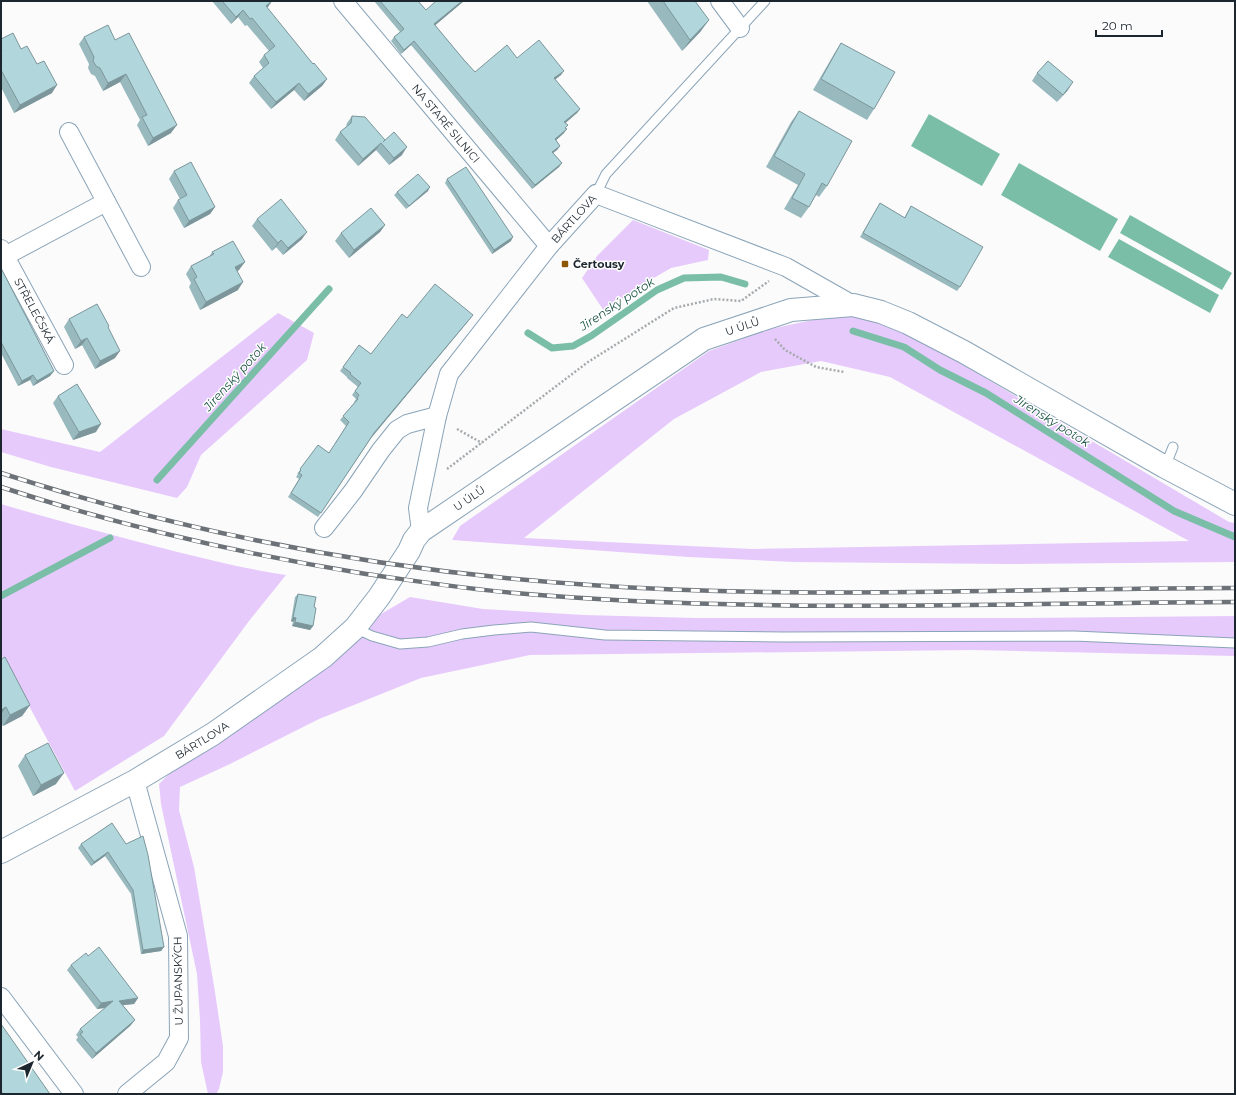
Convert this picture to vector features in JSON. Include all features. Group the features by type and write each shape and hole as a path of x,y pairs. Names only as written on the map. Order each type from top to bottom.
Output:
{"street":[{"name":"NA STARÉ SILNICI","path":"343,1 549,246"},
{"path":"720,1 740,28"},
{"path":"69,132 141,267"},
{"name":"BÁRTLOVA","path":"1,852 135,781 213,734 323,657 355,628 379,597 417,536 418,508 426,467 437,416 449,374 549,246 596,194"},
{"path":"596,194 786,267 853,305"},
{"name":"STŘELEČSKÁ","path":"64,365 3,252 106,202"},
{"name":"U ÚLŮ","path":"417,536 704,339 791,310 853,305 881,312 908,323 964,352 1164,467 1235,504"},
{"path":"324,528 397,430 407,424 437,416"},
{"name":"U ŽUPANSKÝCH","path":"127,1094 166,1062 179,1038 178,936 135,781"},
{"path":"1,997 74,1094"}],"lane":[{"name":"BÁRTLOVA","path":"596,194 606,174 765,1"},
{"path":"1164,467 1173,447"},
{"path":"355,628 372,636 400,644 428,642 462,634 531,627 605,635 768,637 1074,636 1235,643"}],"path":[{"path":"426,467 443,472 588,362 674,308 714,299 741,301 766,284 786,267"},
{"path":"758,321 785,350 816,367 844,372"},
{"path":"457,429 482,442"}],"shaded area":[{"path":"929,114 1000,154 982,186 911,146"},
{"path":"1019,163 1118,219 1100,251 1001,195"},
{"path":"1130,215 1232,273 1222,290 1120,233"},
{"path":"633,220 709,250 708,260 671,268 642,285 604,311 582,278 597,256"},
{"path":"1119,239 1219,295 1210,313 1108,257"},
{"path":"278,313 314,333 307,360 201,455 187,487 177,498 51,467 1,452 1,429 100,452"},
{"path":"865,315 909,333 1229,522 1235,523 1235,562 1005,564 794,562 688,557 452,540 460,526 709,351 770,329 822,318","holes":["821,361 890,377 1189,541 752,549 524,538 674,419 761,372"]},
{"path":"1,504 188,555 286,575 249,621 164,736 75,791 1,654"},
{"path":"410,597 483,609 584,615 696,618 1022,618 1235,616 1235,656 972,650 530,655 421,678 319,719 230,764 180,787 179,810 194,867 223,1046 223,1072 219,1089 216,1094 208,1094 201,1062 197,974 161,804 159,784 178,765 218,744 273,706 331,660 369,621"}],"building":[{"path":"222,1 272,1 266,6 327,79 308,94 299,83 276,102 254,76 269,63 264,55 275,46 252,18 250,19 243,10 236,17"},
{"path":"380,1 418,1 426,10 436,1 462,1 434,24 475,72 507,45 517,58 539,40 564,71 554,78 580,109 564,122 568,125 565,128 567,129 555,139 560,146 552,152 562,163 535,185 414,41 404,50 394,37 404,29"},
{"path":"663,1 695,1 709,20 690,40"},
{"path":"108,25 115,40 129,33 177,125 153,138 142,117 147,115 126,74 108,83 100,68 96,66 93,61 94,57 84,37"},
{"path":"13,33 21,49 27,46 37,64 44,61 57,85 20,105 1,70 1,39"},
{"path":"841,43 895,72 874,109 821,79"},
{"path":"1048,61 1073,82 1063,95 1037,73"},
{"path":"799,111 852,141 827,186 822,183 809,207 792,198 805,174 774,156"},
{"path":"352,116 365,117 385,140 383,142 394,132 407,147 394,158 381,143 363,159 340,132 351,123"},
{"path":"191,162 215,207 189,221 178,200 187,195 174,171"},
{"path":"466,167 513,237 494,250 447,179"},
{"path":"418,174 430,187 409,206 397,192"},
{"path":"281,199 307,232 288,248 281,240 278,243 257,219"},
{"path":"880,203 905,218 911,206 983,247 960,287 863,233"},
{"path":"371,208 385,225 354,250 341,233"},
{"path":"233,241 245,262 235,267 243,282 206,302 194,279 197,277 191,266 214,254 212,252"},
{"path":"1,268 54,371 37,381 33,375 22,381 1,342"},
{"path":"435,284 473,315 374,433 321,513 291,493 302,475 299,473 301,470 300,469 318,445 329,453 349,422 343,416 358,399 357,398 359,395 355,391 361,383 343,367 359,345 371,354 402,314 407,318"},
{"path":"97,304 120,351 100,361 87,338 81,341 69,319"},
{"path":"77,384 101,424 79,432 58,396"},
{"path":"298,594 316,597 313,626 295,622 296,618 293,617"},
{"path":"5,657 30,705 10,715 6,707 1,710 1,659"},
{"path":"48,743 64,773 41,785 25,755"},
{"path":"112,823 126,844 143,836 148,855 164,947 143,950 133,890 108,852 94,862 81,844"},
{"path":"99,947 138,998 119,1001 135,1020 96,1053 80,1034 83,1032 80,1029 113,1001 101,1003 71,965 86,953 88,956"},
{"path":"1,1024 50,1094 3,1094 1,1091"}],"waterway":[{"name":"Jirenský potok","path":"528,333 552,348 573,346 591,336 657,290 684,278 721,277 745,284"},
{"name":"Jirenský potok","path":"157,480 329,289"},
{"name":"Jirenský potok","path":"853,331 904,347 940,370 986,393 1174,511 1235,537"},
{"name":"Jirenský potok","path":"1,596 110,538"}],"railway":[{"path":"1,473 145,515 219,532 366,560 440,571 515,579 590,585 751,592 832,593 1235,588"},
{"path":"1,487 91,514 182,538 227,548 366,574 440,585 496,591 605,599 785,605 875,606 1235,602"}],"place":[{"name":"Čertousy","path":"565,264"}]}
